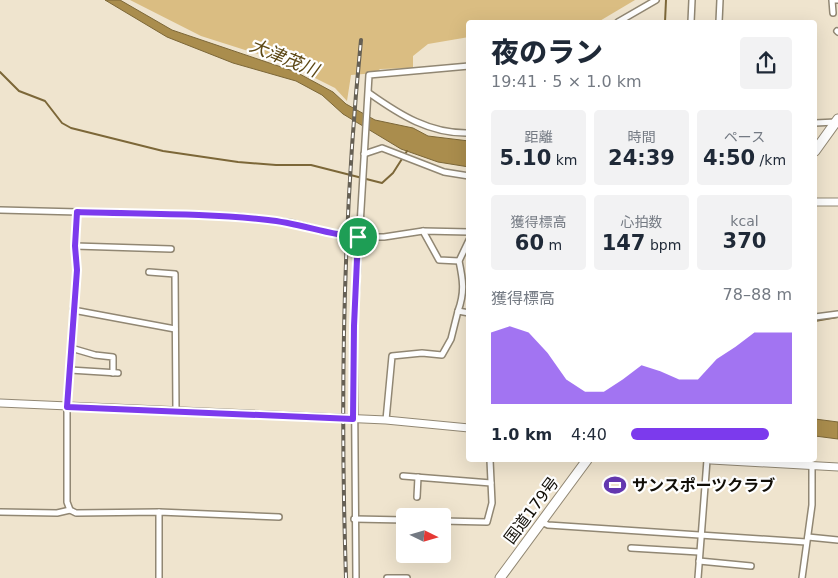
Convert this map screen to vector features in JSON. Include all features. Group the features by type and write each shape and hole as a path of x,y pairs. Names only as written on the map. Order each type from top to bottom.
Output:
{"highway":[{"path":"817,148 837,121"},
{"name":"国道179号","path":"500,578 586,462"}],"main road":[{"path":"817,202 838,202"},
{"path":"0,403 386,420 466,428"},
{"path":"751,462 838,467"}],"street":[{"path":"621,20 656,0"},
{"path":"691,20 692,0"},
{"path":"719,20 720,0"},
{"path":"833,13 832,0 838,0"},
{"path":"356,578 353,419 354,326 358,237 370,93 369,75 466,66"},
{"path":"370,93 410,119 438,131 466,133"},
{"path":"817,123 837,121"},
{"path":"364,154 382,148 436,170 466,175"},
{"path":"0,210 234,216 293,223 343,236 358,237 384,237 423,231 466,232"},
{"path":"70,510 67,502 67,407 77,270 75,246 77,212"},
{"path":"423,231 439,260 459,261"},
{"path":"75,246 171,249"},
{"path":"459,261 466,246"},
{"path":"386,420 392,356 442,355 451,339 466,273 459,261"},
{"path":"149,272 175,274 176,411"},
{"path":"74,310 174,329"},
{"path":"458,311 466,312"},
{"path":"817,317 838,314"},
{"path":"70,370 115,373 113,357 95,355 71,348"},
{"path":"451,521 487,522 492,503 490,462"},
{"path":"698,578 700,534 708,462"},
{"path":"802,578 812,505 812,465"},
{"path":"403,476 491,483"},
{"path":"417,497 418,477"},
{"path":"0,512 57,513 70,510 76,513 158,512 279,517"},
{"path":"158,512 159,578"},
{"path":"354,519 396,520"},
{"path":"541,522 548,525 838,540"},
{"path":"631,548 699,552"},
{"path":"699,561 751,566"},
{"path":"388,578 407,578"}],"shaded area":[{"path":"105,0 120,0 172,30 296,72 333,92 346,104 375,120 413,128 428,136 466,141 466,167 438,162 401,149 343,114 322,95 296,81 233,63 167,37"},
{"path":"130,0 635,0 601,20 466,20 466,38 428,44 413,56 413,68 380,69 376,73 351,75 347,101 335,88 283,62 201,36"},
{"path":"817,419 838,422 838,439 817,436"}],"waterway":[{"path":"665,20 666,0"},
{"path":"0,72 19,91 45,101 62,123 71,128 163,151 238,162 311,165 382,183 393,173 407,151"},
{"path":"817,321 838,317"}],"railway":[{"path":"346,578 343,443 344,309 350,174 361,40"}],"place":[{"name":"サンスポーツクラブ","path":"615,485"}],"route":[{"path":"77,212 234,216 293,223 343,236 358,237 354,326 353,419 67,407 76,291 75,246 77,212"}],"water label":[{"name":"大津茂川","path":"284,58"}]}
